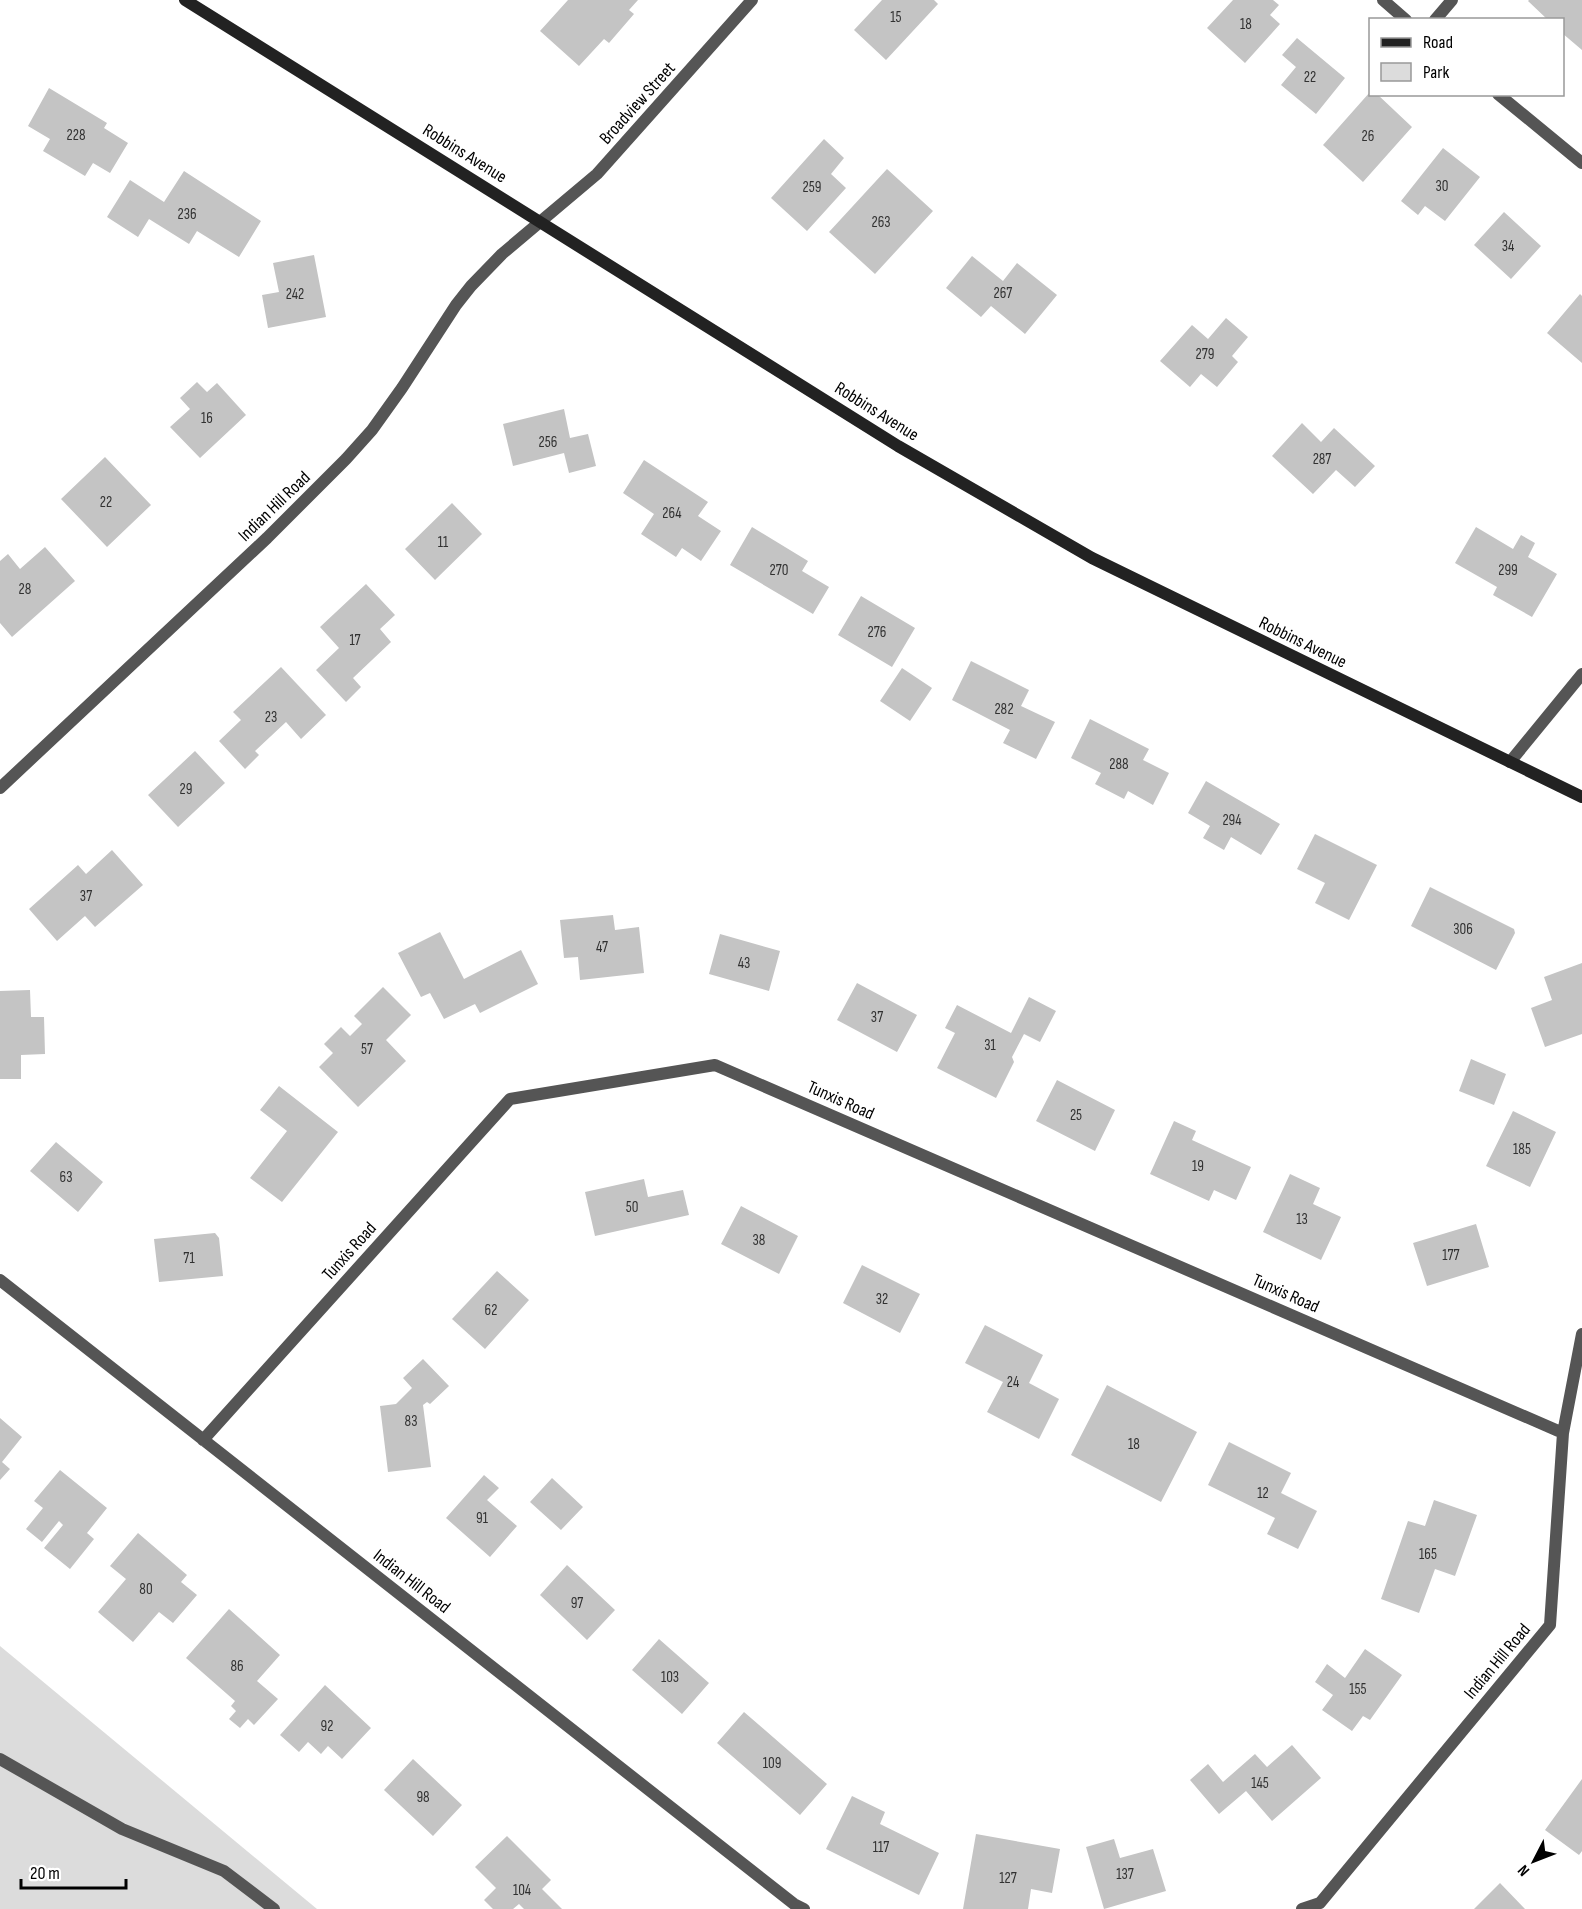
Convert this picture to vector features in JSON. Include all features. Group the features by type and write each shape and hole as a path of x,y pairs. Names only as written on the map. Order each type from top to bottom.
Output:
{"main road":[{"name":"Robbins Avenue","path":"185,0 898,446 1092,558 1582,797"}],"street":[{"name":"Broadview Street","path":"540,221 604,167 752,0"},
{"path":"1383,0 1404,18"},
{"path":"1437,18 1452,0"},
{"path":"1500,96 1582,163"},
{"name":"Indian Hill Road","path":"0,788 267,538 346,459 372,430 471,286 502,254 540,221"},
{"path":"1510,762 1582,674"},
{"name":"Tunxis Road","path":"203,1440 510,1099 716,1065 1563,1433"},
{"name":"Indian Hill Road","path":"0,1280 804,1909"},
{"name":"Indian Hill Road","path":"1302,1909 1320,1903 1550,1625 1563,1433 1582,1334"},
{"path":"0,1759 122,1829 224,1871 274,1909"}],"green space":[{"path":"0,1646 317,1909 0,1909"}],"building":[{"path":"568,0 638,0 629,10 634,14 609,43 604,39 579,66 540,31"},
{"path":"882,0 934,0 938,4 886,60 854,30"},
{"path":"1233,0 1273,0 1279,5 1270,15 1280,24 1245,63 1207,28"},
{"path":"1582,0 1582,50 1564,35 1564,18 1546,18 1528,1"},
{"path":"1297,38 1345,78 1316,114 1281,85 1296,67 1282,55"},
{"path":"49,88 107,123 104,128 128,143 110,173 93,163 85,176 43,151 50,139 28,126"},
{"path":"1369,93 1369,96 1379,96 1412,127 1363,182 1323,145"},
{"path":"824,139 844,158 831,174 846,188 807,231 771,198"},
{"path":"1443,148 1480,177 1445,221 1425,206 1418,215 1401,201"},
{"path":"887,169 933,211 875,274 829,232"},
{"path":"184,171 261,221 239,257 197,231 189,244 149,219 138,237 107,217 130,180 164,202"},
{"path":"1504,212 1541,246 1511,279 1474,245"},
{"path":"314,255 326,317 268,328 262,295 279,292 273,263"},
{"path":"972,256 1003,281 1017,263 1057,295 1025,334 991,306 981,317 946,288"},
{"path":"1580,294 1582,296 1582,363 1547,333"},
{"path":"1226,318 1248,337 1232,356 1238,362 1217,387 1201,374 1190,387 1160,361 1192,325 1208,339"},
{"path":"197,382 207,392 217,383 246,415 200,458 170,427 190,409 180,398"},
{"path":"564,409 570,438 588,434 596,466 569,473 564,453 513,466 503,424"},
{"path":"1302,423 1321,442 1334,428 1375,466 1355,487 1336,470 1313,494 1272,456"},
{"path":"105,457 151,505 107,547 61,499"},
{"path":"644,460 708,502 698,516 721,531 701,561 682,548 676,557 641,534 654,514 623,493"},
{"path":"452,503 482,534 435,580 405,549"},
{"path":"752,527 808,561 802,571 829,587 813,614 730,565"},
{"path":"1476,527 1513,549 1521,535 1535,543 1528,557 1557,574 1532,617 1493,595 1497,587 1455,563"},
{"path":"45,547 75,581 12,637 0,623 0,561 8,554 20,569"},
{"path":"366,584 395,615 380,629 391,642 353,678 361,687 346,702 316,670 339,648 320,627"},
{"path":"861,596 915,628 892,667 838,635"},
{"path":"971,661 1029,690 1021,706 1055,722 1036,759 1003,743 1010,730 952,700"},
{"path":"281,667 326,715 301,739 286,722 255,751 259,755 245,769 219,741 241,720 233,712"},
{"path":"902,668 932,688 910,721 880,701"},
{"path":"1090,719 1149,749 1143,760 1169,773 1153,805 1128,791 1124,799 1095,784 1101,773 1071,758"},
{"path":"195,751 225,783 178,827 148,795"},
{"path":"1206,781 1280,824 1261,855 1231,837 1224,850 1203,838 1210,826 1188,813"},
{"path":"1315,834 1377,865 1349,920 1315,903 1325,883 1297,869"},
{"path":"112,850 143,885 95,927 85,916 57,941 29,909 78,865 86,874"},
{"path":"1430,887 1514,929 1515,933 1496,970 1411,926"},
{"path":"613,915 615,930 639,927 644,973 580,980 578,957 564,958 560,920"},
{"path":"440,932 464,979 521,950 538,984 480,1013 475,1004 444,1019 430,993 421,997 398,953"},
{"path":"720,934 780,951 769,991 709,974"},
{"path":"1582,963 1582,1034 1545,1047 1531,1008 1552,1000 1544,977"},
{"path":"857,983 917,1015 897,1052 837,1020"},
{"path":"383,987 411,1015 386,1040 406,1061 358,1107 319,1067 333,1053 324,1044 341,1027 350,1036 362,1024 354,1016"},
{"path":"30,990 31,1017 44,1017 45,1054 21,1055 21,1079 0,1079 0,991"},
{"path":"1029,997 1056,1011 1040,1042 1024,1034 1012,1057 1014,1062 996,1098 937,1068 955,1033 945,1028 957,1005 1011,1033"},
{"path":"1471,1059 1506,1074 1494,1105 1459,1091"},
{"path":"1057,1080 1115,1110 1095,1151 1036,1121"},
{"path":"279,1086 338,1132 282,1202 250,1178 287,1131 260,1110"},
{"path":"1513,1111 1556,1132 1530,1187 1486,1166"},
{"path":"1174,1121 1196,1131 1192,1140 1251,1167 1236,1200 1214,1190 1209,1201 1150,1174"},
{"path":"56,1142 103,1182 78,1212 30,1171"},
{"path":"1290,1174 1320,1188 1313,1204 1341,1217 1321,1260 1263,1232"},
{"path":"644,1179 648,1197 683,1190 689,1215 595,1236 585,1192"},
{"path":"741,1206 798,1236 779,1274 721,1244"},
{"path":"1476,1224 1489,1267 1427,1286 1413,1243"},
{"path":"215,1233 219,1238 223,1276 159,1282 154,1239"},
{"path":"862,1265 920,1294 900,1333 843,1303"},
{"path":"497,1271 529,1300 485,1349 452,1319"},
{"path":"985,1325 1043,1355 1029,1383 1059,1399 1039,1439 987,1412 1003,1382 965,1363"},
{"path":"423,1359 449,1386 430,1404 427,1402 423,1405 431,1467 388,1472 380,1406 396,1404 412,1388 403,1378"},
{"path":"1107,1385 1197,1432 1161,1502 1071,1455"},
{"path":"0,1418 22,1437 2,1462 10,1469 0,1480"},
{"path":"1229,1442 1291,1473 1281,1493 1317,1511 1298,1549 1267,1534 1275,1518 1208,1485"},
{"path":"60,1470 107,1508 87,1533 94,1539 70,1569 44,1548 63,1525 59,1521 42,1542 26,1529 43,1508 34,1501"},
{"path":"484,1475 499,1488 487,1500 517,1526 490,1557 446,1518"},
{"path":"552,1478 583,1507 561,1530 530,1502"},
{"path":"1434,1500 1477,1515 1455,1576 1435,1569 1419,1613 1381,1599 1408,1521 1425,1526"},
{"path":"138,1533 187,1575 181,1582 197,1595 173,1623 159,1612 133,1642 98,1612 126,1579 110,1566"},
{"path":"567,1565 615,1610 587,1640 540,1595"},
{"path":"229,1609 280,1655 257,1681 278,1699 254,1725 248,1719 240,1728 229,1719 236,1711 231,1706 235,1701 186,1658"},
{"path":"659,1639 709,1683 682,1714 632,1670"},
{"path":"1365,1649 1402,1675 1370,1720 1363,1716 1352,1731 1322,1710 1333,1695 1315,1682 1327,1664 1345,1678"},
{"path":"325,1685 371,1728 342,1759 328,1746 321,1754 308,1742 299,1752 280,1735"},
{"path":"744,1712 827,1784 800,1815 717,1743"},
{"path":"1292,1745 1321,1778 1272,1821 1246,1791 1219,1814 1190,1780 1208,1764 1223,1782 1255,1754 1267,1767"},
{"path":"413,1759 462,1805 433,1836 384,1790"},
{"path":"1582,1779 1582,1851 1579,1855 1545,1830"},
{"path":"852,1796 885,1812 880,1824 939,1853 919,1895 826,1849"},
{"path":"976,1834 1060,1849 1052,1893 1031,1889 1028,1909 963,1909"},
{"path":"507,1836 551,1880 542,1889 562,1909 524,1909 519,1904 513,1909 493,1909 484,1900 496,1888 475,1867"},
{"path":"1114,1839 1120,1858 1153,1849 1166,1891 1104,1909 1086,1847"},
{"path":"1500,1883 1525,1909 1474,1909"}]}
